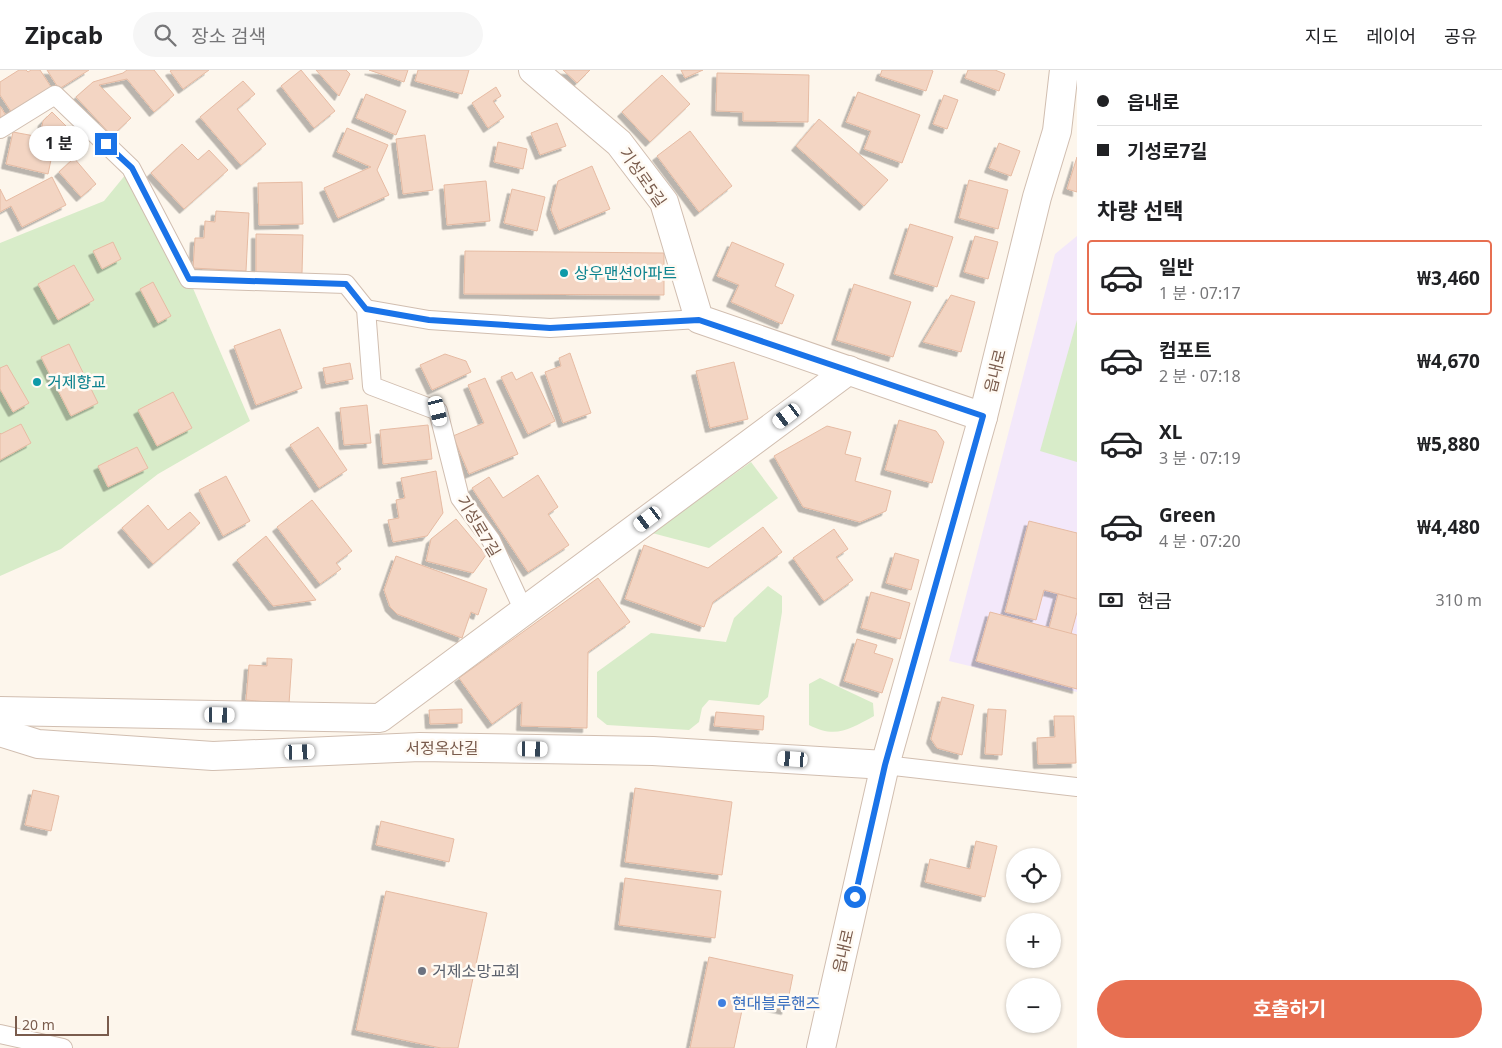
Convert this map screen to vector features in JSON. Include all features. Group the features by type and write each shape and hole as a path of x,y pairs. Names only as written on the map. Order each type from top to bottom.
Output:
{"street":[{"name":"기성로5길","path":"533,70 619,143 664,202 699,320"},
{"name":"읍내로","path":"821,1048 885,765 983,416 1037,197 1057,131 1064,70"},
{"path":"699,320 983,416"},
{"path":"0,711 380,718 849,370"},
{"name":"서정옥산길","path":"0,732 38,744 213,756 420,747 653,751 885,765"}],"lane":[{"path":"0,129 55,95 132,168 189,279 346,284 366,309 429,320 550,328 699,320"},
{"name":"기성로7길","path":"366,309 372,386 438,411 460,498 491,540 524,611"},
{"path":"885,765 1077,787"},
{"path":"0,1034 63,1048"}],"shaded area":[{"path":"1077,236 1077,692 949,661 1055,254"}],"green space":[{"path":"131,168 189,279 250,421 158,474 61,549 0,576 0,243 104,201"},
{"path":"1077,320 1077,462 1040,451"},
{"path":"751,462 778,498 709,548 652,533"},
{"path":"768,586 782,596 782,612 768,697 759,705 709,700 702,708 699,722 689,730 607,725 597,717 597,672 651,633 726,642 734,618"},
{"path":"820,678 873,703 874,716 843,731 827,731 809,725 809,684"}],"building":[{"path":"19,70 26,70 28,72 40,70 53,90 14,116 0,95 0,82"},
{"path":"47,70 89,70 59,89"},
{"path":"127,70 154,70 174,95 154,112 127,79 99,85 131,118 112,136 76,97 93,82"},
{"path":"209,70 183,89 170,71"},
{"path":"301,70 335,111 314,128 281,86"},
{"path":"316,70 346,70 350,74 339,96"},
{"path":"369,70 408,70 404,82"},
{"path":"418,70 469,70 462,94 415,81"},
{"path":"563,70 590,70 577,83"},
{"path":"681,70 703,70 685,78"},
{"path":"882,70 933,71 926,91 880,76"},
{"path":"968,70 995,70 1005,74 999,91 965,78"},
{"path":"717,73 809,75 808,122 743,121 743,112 716,111"},
{"path":"662,75 690,104 650,142 622,112"},
{"path":"243,81 255,94 237,109 266,144 241,165 200,117"},
{"path":"496,87 501,96 493,101 504,117 488,128 472,103"},
{"path":"858,92 920,115 902,163 864,149 871,131 846,122"},
{"path":"366,94 406,111 396,135 356,118"},
{"path":"944,95 958,100 947,129 933,124"},
{"path":"0,106 7,117 0,122"},
{"path":"52,112 79,139 66,152 55,141 48,174 6,164 13,132 40,137 43,121"},
{"path":"819,119 888,180 864,206 796,146"},
{"path":"557,123 566,146 540,155 531,133"},
{"path":"347,128 388,145 377,170 389,195 338,218 324,188 371,167 337,152"},
{"path":"690,131 732,186 699,212 657,156"},
{"path":"425,135 433,190 403,194 396,139"},
{"path":"498,142 527,149 523,169 494,162"},
{"path":"999,143 1020,151 1011,176 989,168"},
{"path":"182,144 198,160 209,150 228,170 184,209 151,173"},
{"path":"1077,157 1077,192 1067,189"},
{"path":"74,158 96,184 81,197 59,172"},
{"path":"592,166 610,209 559,230 551,210 558,181"},
{"path":"52,177 66,205 22,227 11,206 0,212 0,189 6,201"},
{"path":"969,180 1008,190 998,229 959,218"},
{"path":"486,181 490,221 447,225 444,185"},
{"path":"302,182 303,224 259,225 258,183"},
{"path":"512,189 545,197 537,231 504,223"},
{"path":"216,211 249,213 246,271 193,268 195,238 204,238 205,221 215,222"},
{"path":"910,224 953,237 937,287 894,274"},
{"path":"256,234 303,235 302,273 256,273"},
{"path":"975,236 998,242 988,279 964,272"},
{"path":"113,242 121,259 102,269 93,251"},
{"path":"732,242 784,264 775,286 794,295 782,324 731,302 739,285 717,276"},
{"name":"상우맨션아파트","path":"465,251 664,253 664,295 464,294"},
{"path":"74,265 94,300 58,320 38,284"},
{"path":"153,282 171,316 158,323 140,289"},
{"path":"854,284 911,302 893,357 836,340"},
{"path":"951,295 975,302 961,352 923,342"},
{"path":"280,329 302,388 256,405 234,346"},
{"path":"69,344 98,403 71,416 41,357"},
{"path":"570,353 591,413 563,423 545,372 561,366 559,358"},
{"path":"445,354 466,361 471,372 432,390 420,365"},
{"path":"734,362 748,419 710,428 696,371"},
{"path":"350,363 353,379 326,384 323,368"},
{"path":"7,365 29,403 13,412 0,389 0,368"},
{"path":"512,372 516,380 532,372 555,421 528,434 501,377"},
{"path":"485,378 518,454 469,474 453,436 484,423 468,385"},
{"path":"173,392 192,428 157,446 138,410"},
{"path":"367,405 371,443 344,445 340,408"},
{"path":"899,420 936,431 944,442 932,483 885,470"},
{"path":"21,424 31,443 0,460 0,433"},
{"path":"428,425 432,459 383,464 380,430"},
{"path":"827,426 851,432 845,454 861,458 855,481 891,491 886,511 860,522 803,507 774,456"},
{"path":"318,427 347,470 319,488 290,445"},
{"path":"137,447 148,468 108,487 98,466"},
{"path":"436,471 443,513 427,536 393,542 388,520 399,518 396,500 405,498 401,478"},
{"path":"538,475 558,507 548,514 569,545 528,572 472,488 489,477 503,498"},
{"path":"226,476 250,521 223,536 199,490"},
{"path":"312,500 352,551 336,563 341,569 320,584 277,527"},
{"path":"148,505 168,530 190,512 200,523 153,564 122,528"},
{"path":"456,519 486,555 473,573 426,561 431,539"},
{"path":"1029,521 1077,533 1077,599 1044,590 1036,620 1005,612"},
{"path":"763,527 782,552 713,602 704,627 625,599 644,545 708,568"},
{"path":"834,529 848,549 836,557 853,580 824,601 793,558"},
{"path":"266,536 316,600 273,606 237,560"},
{"path":"895,553 919,560 911,590 886,583"},
{"path":"396,556 487,589 478,615 471,612 462,638 397,614 390,607 384,590"},
{"path":"598,578 630,622 588,652 587,728 521,726 522,702 492,724 459,678"},
{"path":"871,592 910,603 900,639 861,628"},
{"path":"1058,594 1077,599 1077,612 1071,634 1049,628"},
{"path":"990,612 1077,635 1077,689 976,661"},
{"path":"857,639 877,645 874,653 893,659 882,693 844,681"},
{"path":"267,658 292,659 289,704 246,700 249,665 267,666"},
{"path":"942,697 974,705 962,755 937,748 931,739"},
{"path":"462,709 462,723 430,724 429,710"},
{"path":"988,709 1006,710 1002,755 985,754"},
{"path":"716,712 764,716 763,730 714,726"},
{"path":"1054,716 1074,716 1076,763 1038,764 1037,738 1055,737"},
{"path":"635,788 732,802 722,875 625,862"},
{"path":"33,790 59,796 51,831 25,825"},
{"path":"381,821 454,839 449,862 376,845"},
{"path":"976,841 997,846 985,897 925,882 930,859 970,869"},
{"path":"625,878 721,891 715,938 619,925"},
{"name":"거제소망교회","path":"386,891 487,913 458,1048 441,1048 356,1030"},
{"path":"709,957 793,975 786,1010 744,1001 734,1048 690,1048"}],"place":[{"name":"상우맨션아파트","path":"564,273"},
{"name":"거제향교","path":"37,382"},
{"name":"거제소망교회","path":"422,971"},
{"name":"현대블루핸즈","path":"722,1003"}],"route":[{"path":"106,144 132,168 189,279 346,284 366,309 429,320 550,328 699,320 983,416 885,765 855,897"}]}
